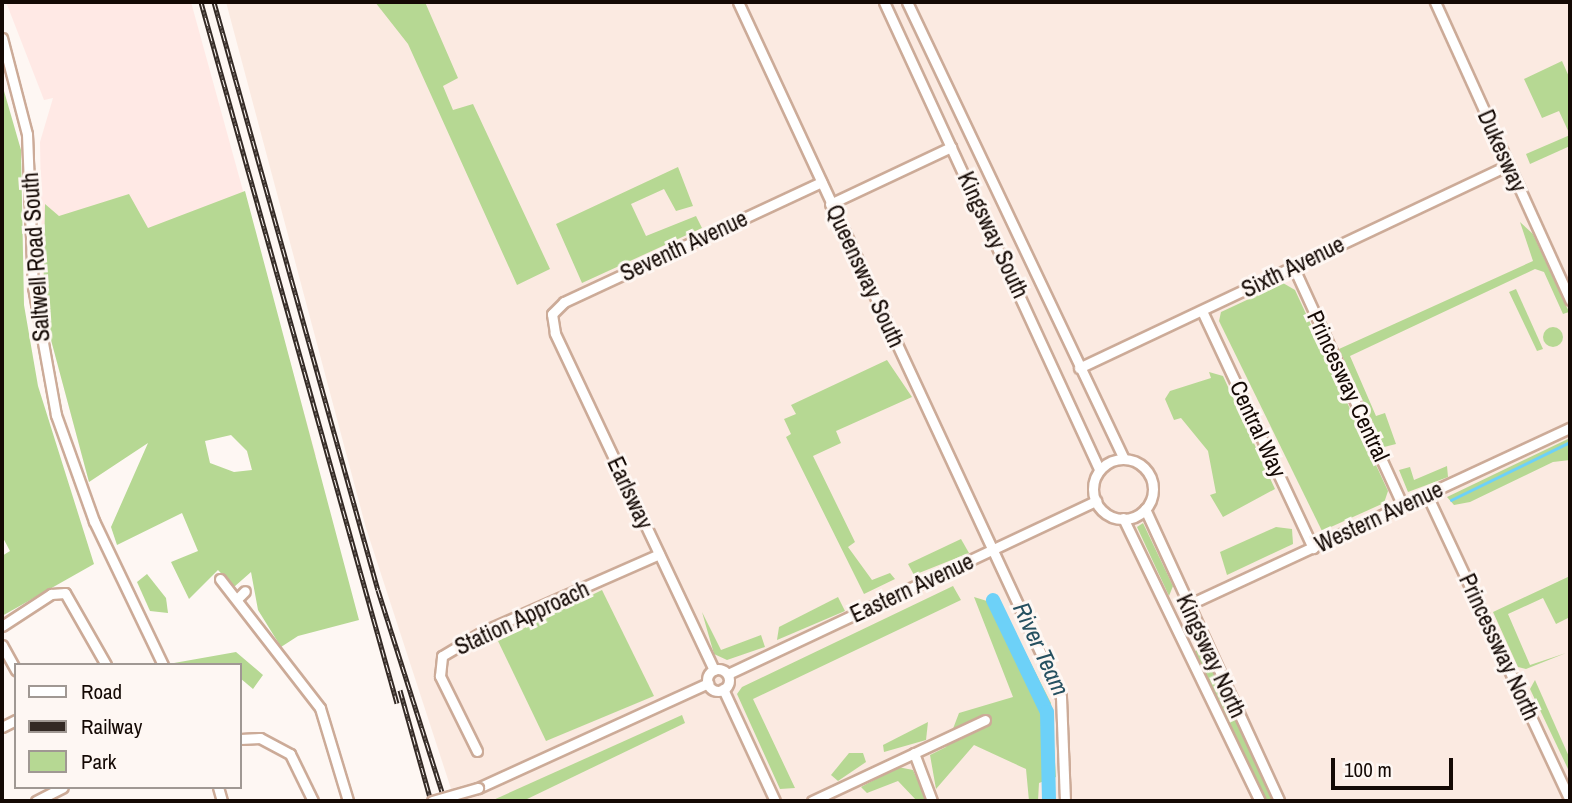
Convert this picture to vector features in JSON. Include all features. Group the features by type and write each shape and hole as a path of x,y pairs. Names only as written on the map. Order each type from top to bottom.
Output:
{"street":[{"name":"Queensway South","path":"738,2 1064,706 1065,801"},
{"name":"Kingsway South","path":"884,2 1099,470"},
{"name":"Kingsway South","path":"907,2 1124,459"},
{"name":"Dukesway","path":"1435,2 1570,300"},
{"name":"Saltwell Road South","path":"2,38 27,134 34,296 56,415 99,532 162,663"},
{"path":"830,204 951,147"},
{"name":"Sixth Avenue","path":"1079,368 1508,165"},
{"name":"Seventh Avenue","path":"552,314 564,302 821,182"},
{"name":"Princesway Central","path":"1293,266 1403,506"},
{"name":"Central Way","path":"1202,311 1313,548"},
{"name":"Earlsway","path":"552,314 555,333 713,670"},
{"name":"Western Avenue","path":"1188,605 1570,428"},
{"path":"1124,459 1150,477 1152,494 1145,509 1123,518 1096,501 1093,484 1099,470 1124,459"},
{"name":"Princessway North","path":"1427,495 1570,800"},
{"name":"Eastern Avenue","path":"728,674 1096,501"},
{"name":"Kingsway North","path":"1145,509 1279,801"},
{"name":"Kingsway North","path":"1123,518 1260,801"},
{"name":"Station Approach","path":"477,751 440,676 442,656 484,631 659,554"},
{"path":"220,579 320,708 348,801"},
{"path":"1172,615 1179,587"},
{"path":"237,599 246,591"},
{"path":"2,626 51,594 70,597 105,663"},
{"path":"2,645 14,666"},
{"path":"708,684 713,670 728,674 723,689 775,801"},
{"path":"432,801 478,788 708,684 723,689"},
{"path":"812,801 985,720"},
{"path":"242,739 260,738 290,754 313,801"},
{"path":"914,753 932,801"},
{"path":"36,801 60,789"}],"shaded area":[{"path":"6,2 191,2 316,456 252,470 247,451 232,435 148,442 89,482 43,310 40,142 53,98 44,100"},
{"path":"226,2 1570,2 1570,801 455,801 366,528"}],"green space":[{"path":"375,2 425,2 458,78 443,86 453,110 473,104 550,269 517,285 408,44"},
{"path":"1562,61 1570,79 1570,135 1559,111 1542,118 1524,79"},
{"path":"2,84 21,150 24,305 38,386 94,564 2,616 2,556 10,551 2,536"},
{"path":"1570,135 1570,146 1530,164 1526,154"},
{"path":"678,167 693,206 676,211 664,189 631,204 646,236 696,216 702,228 582,283 556,224"},
{"path":"245,191 359,620 298,636 281,647 258,610 251,572 234,587 218,570 189,599 171,562 198,551 182,513 117,545 111,527 148,443 89,482 43,310 45,204 59,216 129,194 148,228","holes":["231,435 247,451 252,470 234,472 210,463 205,441"]},
{"path":"1520,222 1533,234 1569,312 1563,314 1544,272 1535,269 1350,356 1376,416 1385,413 1396,444 1384,447 1339,349 1533,261"},
{"path":"1283,283 1295,290 1388,491 1384,503 1322,531 1219,321 1221,312"},
{"path":"1516,289 1543,349 1537,351 1509,292"},
{"path":"1553,327 1560,330 1563,337 1560,344 1553,347 1546,344 1543,337 1546,330"},
{"path":"887,360 912,397 836,431 841,443 813,456 855,542 848,547 872,580 890,573 895,579 864,594 786,437 791,434 784,419 796,414 791,405"},
{"path":"1209,372 1223,376 1275,489 1223,517 1210,495 1216,493 1208,451 1181,418 1174,420 1165,399 1170,391 1211,378"},
{"path":"1570,438 1570,460 1553,462 1470,502 1454,505 1447,497"},
{"path":"1447,466 1448,477 1408,492 1399,470 1410,467 1414,480"},
{"path":"1143,523 1173,586 1169,596 1137,527"},
{"path":"1276,527 1292,529 1293,544 1227,575 1220,552"},
{"path":"961,539 969,553 914,575 908,564"},
{"path":"147,574 166,598 168,613 150,611 137,582"},
{"path":"1570,576 1570,617 1556,624 1543,598 1508,614 1530,665 1566,653 1526,669 1518,667 1493,612"},
{"path":"953,586 961,600 753,699 795,788 780,789 737,694 742,687"},
{"path":"602,590 654,696 546,741 498,641"},
{"path":"838,597 845,611 777,640 779,627"},
{"path":"974,597 987,601 1013,628 1051,703 1056,777 1039,783 1038,801 1029,801 1026,769 974,745 936,789 930,755 946,747 959,713 1013,697"},
{"path":"702,612 721,650 761,635 765,647 727,660 714,654"},
{"path":"1202,648 1274,801 1264,801 1195,651"},
{"path":"236,652 263,675 253,689 242,680 242,663 174,663"},
{"path":"1535,680 1570,759 1568,769 1530,689"},
{"path":"682,715 685,723 523,801 491,801"},
{"path":"928,722 926,740 884,752 883,745"},
{"path":"849,753 863,753 866,762 838,781 831,775"},
{"path":"898,767 913,770 927,801 917,801 898,781 867,793 861,787"}],"waterway":[{"path":"1451,500 1570,442"},
{"name":"River Team","path":"993,600 1047,712 1049,801"}],"railway":[{"path":"201,2 397,703"},
{"path":"214,2 378,590 445,801"},
{"path":"400,690 431,801"}]}
